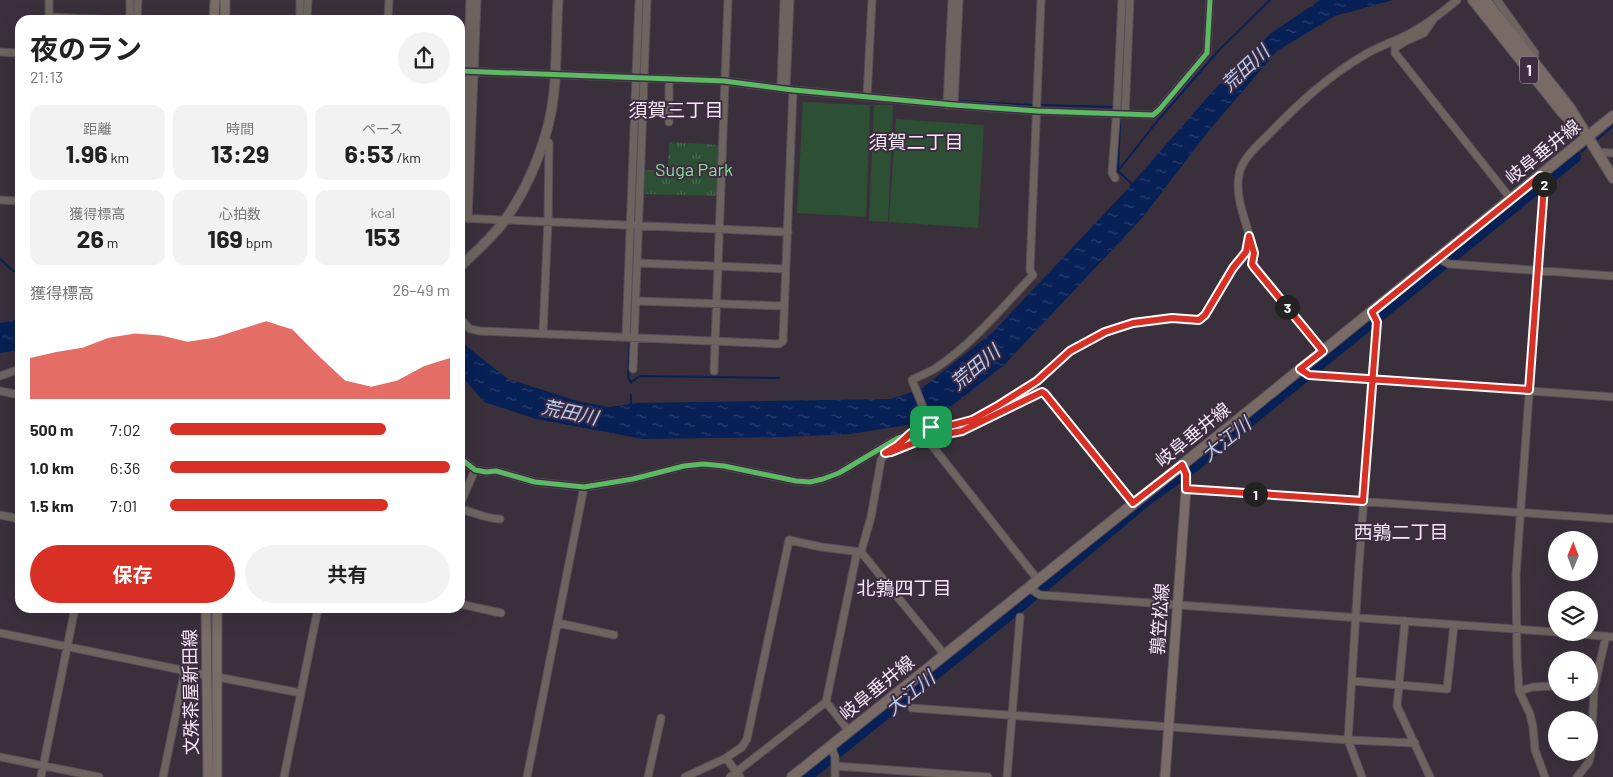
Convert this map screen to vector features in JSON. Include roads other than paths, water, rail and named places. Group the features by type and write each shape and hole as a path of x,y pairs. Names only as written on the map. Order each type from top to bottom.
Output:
{"main road":[{"path":"214,15 215,0"},
{"path":"224,15 225,0"},
{"name":"1","path":"1473,0 1562,112 1588,137"},
{"name":"1","path":"1484,0 1570,108 1613,178"},
{"name":"岐阜垂井線","path":"792,777 833,751 849,731 944,654 1030,589 1038,580 1133,503 1184,469 1304,372 1323,351 1375,317 1511,199 1542,180 1613,116"},
{"name":"鶉笠松線","path":"1165,777 1186,489 1184,469"},
{"name":"文殊茶屋新田線","path":"206,613 208,777"},
{"name":"文殊茶屋新田線","path":"217,613 217,777"}],"street":[{"path":"49,0 49,15"},
{"path":"130,0 130,15"},
{"path":"137,15 138,0"},
{"path":"300,0 300,15"},
{"path":"308,0 308,15"},
{"path":"388,15 389,0"},
{"path":"465,144 470,0"},
{"path":"467,71 477,0"},
{"path":"465,262 505,220 523,191 544,139 550,117 555,75 558,0"},
{"path":"633,369 637,263 635,226 636,77 639,0"},
{"path":"626,337 635,226 647,0"},
{"path":"714,371 728,0"},
{"path":"465,324 470,329 480,331 715,342 779,344 782,341 788,232 784,0"},
{"path":"787,88 790,0"},
{"path":"867,97 872,0"},
{"path":"951,105 952,0"},
{"path":"951,105 959,0"},
{"path":"930,424 912,380 935,369 969,342 988,324 1032,275 1030,270 1041,0"},
{"path":"1115,178 1112,173 1122,0"},
{"path":"1125,114 1130,0"},
{"path":"467,71 724,81 951,105 1037,111 1153,114 1159,110 1207,53 1210,0"},
{"path":"1323,351 1252,264 1254,253 1240,207 1239,173 1250,154 1309,93 1366,54 1413,32 1458,0"},
{"path":"1497,0 1536,53 1534,61"},
{"path":"1436,17 1424,33 1395,48 1395,53 1511,199"},
{"path":"0,52 15,53"},
{"path":"668,122 669,79"},
{"path":"543,333 549,143 544,139"},
{"path":"1596,152 1613,153"},
{"path":"1542,180 1539,271 1516,576 1516,629 1519,691 1530,714 1535,750 1545,777"},
{"path":"0,200 15,201"},
{"path":"465,218 788,232"},
{"path":"465,462 475,470 496,471 549,484 584,487 632,479 684,466 703,464 724,466 796,481 810,482 823,479 839,473 898,438 930,424 953,425 972,420 1037,381 1070,351 1105,332 1133,323 1172,318 1199,320 1205,315 1229,275 1246,252 1249,236"},
{"path":"1440,260 1449,264 1613,276"},
{"path":"637,263 786,270"},
{"path":"636,300 784,306"},
{"path":"1362,777 1348,740 1363,501 1373,380 1375,317"},
{"path":"0,376 15,371"},
{"path":"1304,372 1373,380 1613,397"},
{"path":"0,391 15,394"},
{"path":"999,405 1004,405 1034,392 1045,394 1133,503"},
{"path":"885,453 926,438 962,431 979,424 1038,392"},
{"path":"730,777 738,774 826,702 859,552 871,518 881,460 885,453 898,445 911,433"},
{"path":"926,438 1038,580"},
{"path":"465,493 475,470"},
{"path":"527,777 584,487"},
{"path":"1186,489 1613,519"},
{"path":"465,511 475,512 490,519 500,519"},
{"path":"0,515 15,517"},
{"path":"685,777 726,758 742,747 747,738 789,540 859,552 944,654"},
{"path":"1030,589 1040,595 1548,631"},
{"path":"465,605 501,613"},
{"path":"41,777 75,613"},
{"path":"284,777 317,613"},
{"path":"1007,777 1020,617"},
{"path":"1405,621 1397,706 1430,777"},
{"path":"558,623 614,635"},
{"path":"1352,681 1447,689 1454,625"},
{"path":"0,633 206,674"},
{"path":"1598,668 1609,636"},
{"path":"163,777 185,670"},
{"path":"217,677 301,693"},
{"path":"1519,691 1533,687 1548,686"},
{"path":"1577,777 1590,762 1591,701"},
{"path":"826,702 849,731"},
{"path":"912,708 1348,740 1415,743"},
{"path":"648,777 661,718"},
{"path":"833,751 834,777"},
{"path":"0,757 99,777"},
{"path":"726,758 738,774"},
{"path":"835,766 988,777"}],"water":[{"name":"荒田川","path":"1320,0 1393,0 1335,16 1277,51 1207,133 1143,217 1003,366 941,414 913,424 851,434 643,439 536,419 484,402 465,380 465,345 508,379 581,402 609,407 637,403 891,399 921,389 993,332 1121,196 1213,91 1270,34"},
{"path":"15,320 15,351 0,353 0,323"}],"waterway":[{"path":"133,10 134,0"},
{"path":"303,15 304,0"},
{"path":"640,74 643,0"},
{"path":"955,0 955,10"},
{"path":"1118,171 1159,119 1219,50 1270,0"},
{"path":"1121,106 1123,60"},
{"path":"639,82 639,98"},
{"path":"958,101 1032,105"},
{"path":"1041,105 1114,107"},
{"path":"1120,120 1118,171 1132,184"},
{"path":"634,222 638,125"},
{"path":"1594,142 1613,126"},
{"path":"1575,157 1588,146"},
{"name":"大江川","path":"806,777 1026,601 1150,497 1194,466 1575,157"},
{"path":"630,334 634,228"},
{"path":"0,259 15,271"},
{"path":"630,340 628,377 631,383"},
{"path":"631,382 640,376 779,378"},
{"path":"631,395 631,406"}],"district":[{"name":"須賀三丁目","path":"676,110"},
{"name":"須賀二丁目","path":"916,142"},
{"name":"西鶉二丁目","path":"1401,532"},
{"name":"北鶉四丁目","path":"904,588"}],"park label":[{"name":"Suga Park","path":"694,170"}]}
